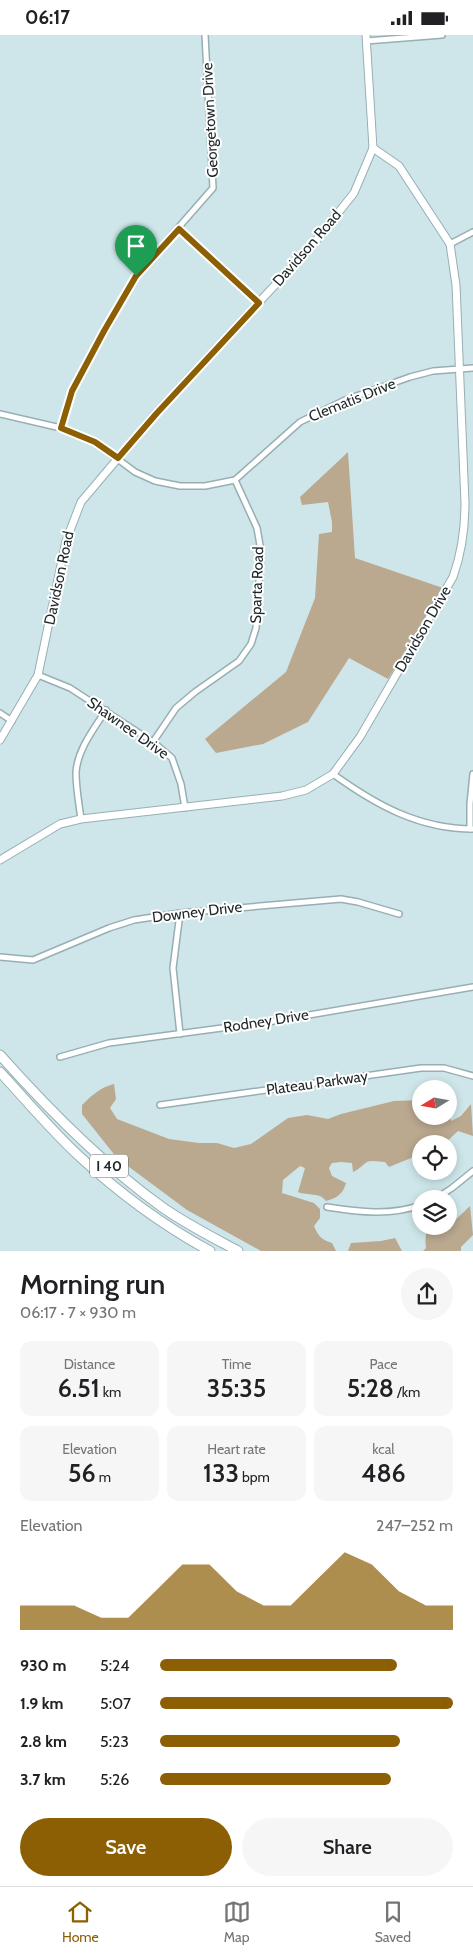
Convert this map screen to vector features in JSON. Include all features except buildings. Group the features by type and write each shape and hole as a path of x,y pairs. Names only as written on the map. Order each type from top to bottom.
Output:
{"highway":[{"name":"I 40","path":"0,1055 92,1151 119,1175 184,1221 238,1251"},
{"name":"I 40","path":"0,1072 72,1149 109,1183 154,1217 210,1251"}],"street":[{"name":"Georgetown Drive","path":"61,428 72,391 136,276 213,188 205,35"},
{"path":"366,38 442,35"},
{"name":"Davidson Road","path":"0,740 38,675 61,561 71,524 81,502 157,413 337,216 354,193 373,148 366,38"},
{"name":"Davidson Drive","path":"0,859 60,824 81,819 282,796 306,790 333,774 360,737 453,577 461,555 465,529 465,503 456,285 450,243 398,166 373,148"},
{"path":"179,229 259,303"},
{"path":"450,243 473,232"},
{"name":"Clematis Drive","path":"235,480 300,422 345,400 405,378 433,371 473,368"},
{"path":"0,414 61,428 95,442 136,472 155,481 170,485 205,486 235,480"},
{"name":"Sparta Road","path":"153,742 176,708 239,661 251,644 256,628 261,551 257,528 235,480"},
{"name":"Shawnee Drive","path":"38,675 70,688 106,710 153,742 172,758 181,784 185,808"},
{"path":"81,819 76,771 79,757 84,744 106,710"},
{"path":"0,713 12,721"},
{"path":"333,774 363,795 395,813 419,822 471,829 470,804 473,774"},
{"name":"Downey Drive","path":"0,957 33,960 109,928 133,921 180,913 340,899 358,901 399,914"},
{"path":"180,913 173,968 180,1034"},
{"name":"Rodney Drive","path":"60,1057 109,1043 268,1022 473,987"},
{"name":"Plateau Parkway","path":"160,1105 421,1068 444,1068 473,1076"},
{"path":"449,1190 473,1171"},
{"path":"327,1207 374,1213 391,1212 412,1207"}],"shaded area":[{"path":"348,452 355,558 443,588 388,679 349,658 308,722 263,744 216,753 205,739 286,672 315,598 319,534 332,532 328,502 302,505 300,497"},
{"path":"114,1084 116,1099 110,1108 117,1119 169,1139 217,1143 234,1148 251,1144 288,1118 307,1115 328,1119 394,1101 412,1100 412,1125 458,1125 458,1118 471,1104 473,1136 458,1131 454,1135 412,1135 412,1158 389,1167 385,1162 369,1161 353,1172 352,1163 332,1163 329,1168 332,1176 346,1183 339,1195 326,1201 321,1196 298,1192 305,1168 300,1166 283,1180 282,1193 314,1203 320,1209 320,1218 314,1226 323,1239 332,1243 336,1251 261,1251 187,1210 117,1158 82,1114 82,1105 109,1085"},
{"path":"470,1206 473,1235 461,1247 461,1251 423,1251 426,1248 426,1235 457,1235 457,1218"},
{"path":"395,1238 402,1251 348,1251 351,1243"}],"route":[{"path":"179,229 259,303 118,458 95,442 61,428 72,391 136,276 179,229"}]}
